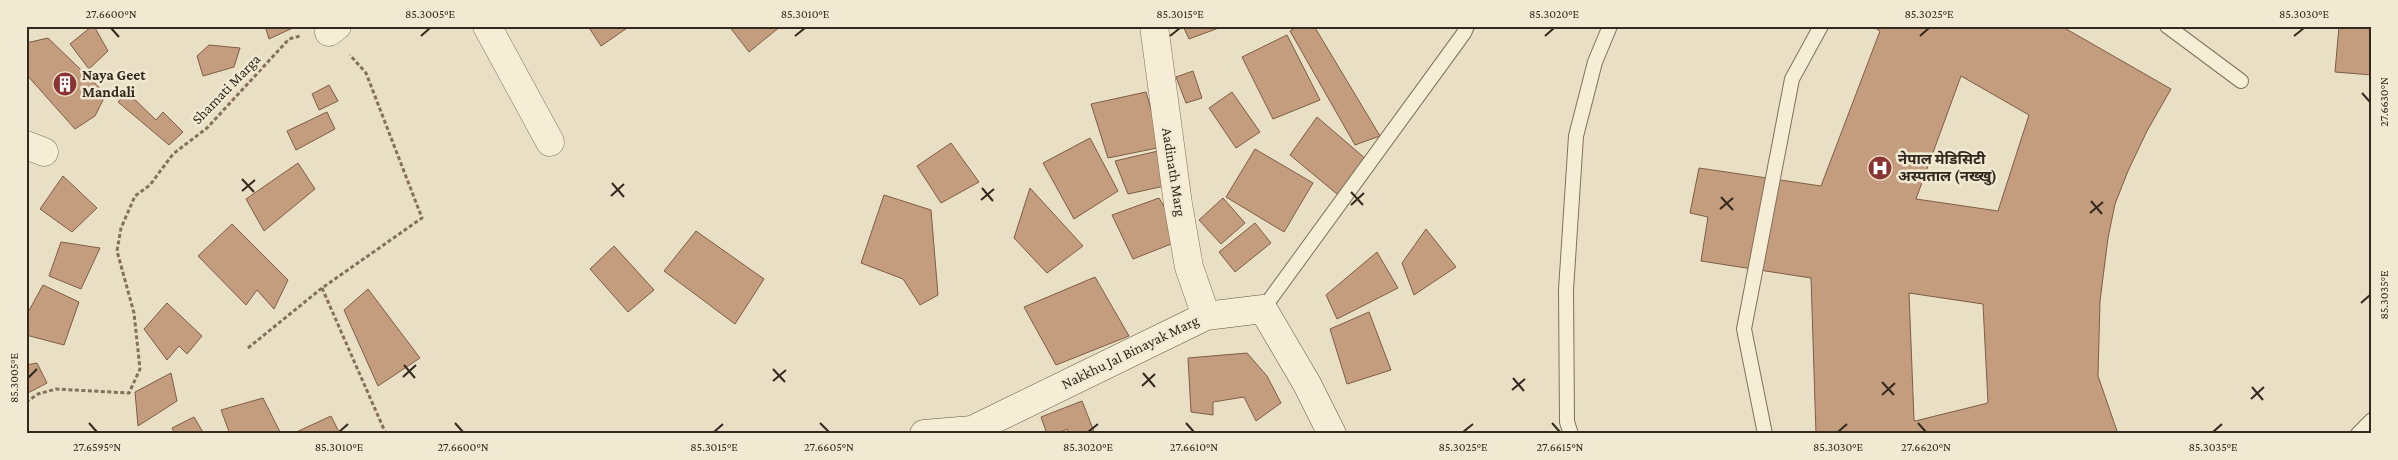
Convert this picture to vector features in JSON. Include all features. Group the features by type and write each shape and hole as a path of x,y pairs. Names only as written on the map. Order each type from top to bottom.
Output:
{"street":[{"path":"487,26 550,142"},
{"name":"Aadinath Marg","path":"1154,26 1178,204 1189,267 1206,316"},
{"path":"1263,309 1307,384 1332,434"},
{"name":"Nakkhu Jal Binayak Marg","path":"924,434 972,430 1206,316 1263,309"}],"lane":[{"path":"1263,309 1464,33 1467,26"},
{"path":"1571,434 1567,422 1566,290 1576,136 1595,62 1610,26"},
{"path":"1766,434 1744,329 1792,79 1821,26"},
{"path":"2166,26 2241,81"},
{"path":"2358,434 2372,420"}],"path":[{"name":"Shamati Marga","path":"26,402 38,394 56,389 129,393 140,370 134,313 117,251 121,228 135,196 150,185 174,154 207,128 289,39 333,29 366,72 422,218 322,288 248,348"},
{"path":"322,288 386,434"}],"building":[{"path":"94,26 108,51 89,69 70,44"},
{"path":"265,26 297,26 269,39"},
{"path":"588,26 630,26 601,46"},
{"path":"729,26 781,26 749,52"},
{"path":"1183,26 1224,26 1189,39"},
{"path":"1298,26 1314,26 1380,136 1355,145 1290,31"},
{"path":"1872,26 2061,26 2171,89 2147,131 2128,171 2115,204 2108,238 2100,301 2098,376 2118,434 1816,434 1811,278 1701,261 1708,217 1690,213 1699,168 1821,186 1880,31","holes":["1961,76 2029,115 1998,211 1916,199","1909,293 1983,304 1988,403 1914,420"]},
{"path":"2339,26 2372,26 2372,75 2335,72"},
{"path":"1287,35 1320,100 1273,119 1242,57"},
{"name":"Naya Geet Mandali","path":"48,38 106,94 95,116 75,129 26,74 26,43"},
{"path":"209,45 240,48 234,67 203,76 197,56"},
{"path":"1193,71 1202,98 1186,103 1176,77"},
{"path":"329,85 338,101 319,110 312,94"},
{"path":"127,92 156,120 163,112 183,132 169,145 118,102"},
{"path":"1146,92 1162,147 1108,158 1091,104"},
{"path":"1232,92 1260,132 1236,148 1209,108"},
{"path":"327,112 335,129 296,150 287,131"},
{"path":"1317,117 1367,160 1343,199 1290,155"},
{"path":"1090,138 1118,191 1074,219 1043,163"},
{"path":"951,143 979,182 941,203 917,166"},
{"path":"1255,149 1313,183 1284,232 1226,197"},
{"path":"1158,151 1169,185 1128,194 1115,161"},
{"path":"298,163 315,189 264,231 246,199"},
{"path":"63,176 97,208 72,232 40,209"},
{"path":"1030,188 1083,246 1047,273 1014,238"},
{"path":"884,195 931,210 938,295 920,305 903,279 861,263"},
{"path":"1159,198 1184,239 1133,259 1112,215"},
{"path":"1223,198 1245,223 1221,244 1199,220"},
{"path":"1255,223 1271,243 1235,272 1219,252"},
{"path":"232,224 288,280 274,309 257,290 246,305 198,256"},
{"path":"1426,229 1456,267 1414,295 1402,263"},
{"path":"696,231 764,279 735,324 664,271"},
{"path":"61,242 100,248 81,289 49,276"},
{"path":"614,246 654,290 628,312 590,269"},
{"path":"1377,252 1398,288 1337,319 1326,295"},
{"path":"1095,277 1129,336 1056,365 1024,307"},
{"path":"43,285 79,302 64,345 26,335 26,316"},
{"path":"368,289 420,358 378,386 344,310"},
{"path":"167,303 202,336 187,354 179,346 167,360 144,329"},
{"path":"1369,312 1391,370 1347,384 1330,329"},
{"path":"1247,353 1267,376 1281,403 1256,421 1244,397 1213,402 1213,415 1191,412 1188,358"},
{"path":"37,363 47,383 26,394 26,365"},
{"path":"171,373 177,401 138,426 135,392"},
{"path":"263,398 281,434 230,434 221,410"},
{"path":"1082,401 1095,434 1069,434 1067,429 1056,434 1047,434 1041,417"},
{"path":"331,416 340,434 292,434"},
{"path":"194,417 204,434 175,434 172,428"}],"place":[{"name":"Naya Geet Mandali","path":"65,84"},
{"name":"नेपाल मेडिसिटी अस्पताल (नख्खु)","path":"1880,168"}]}
